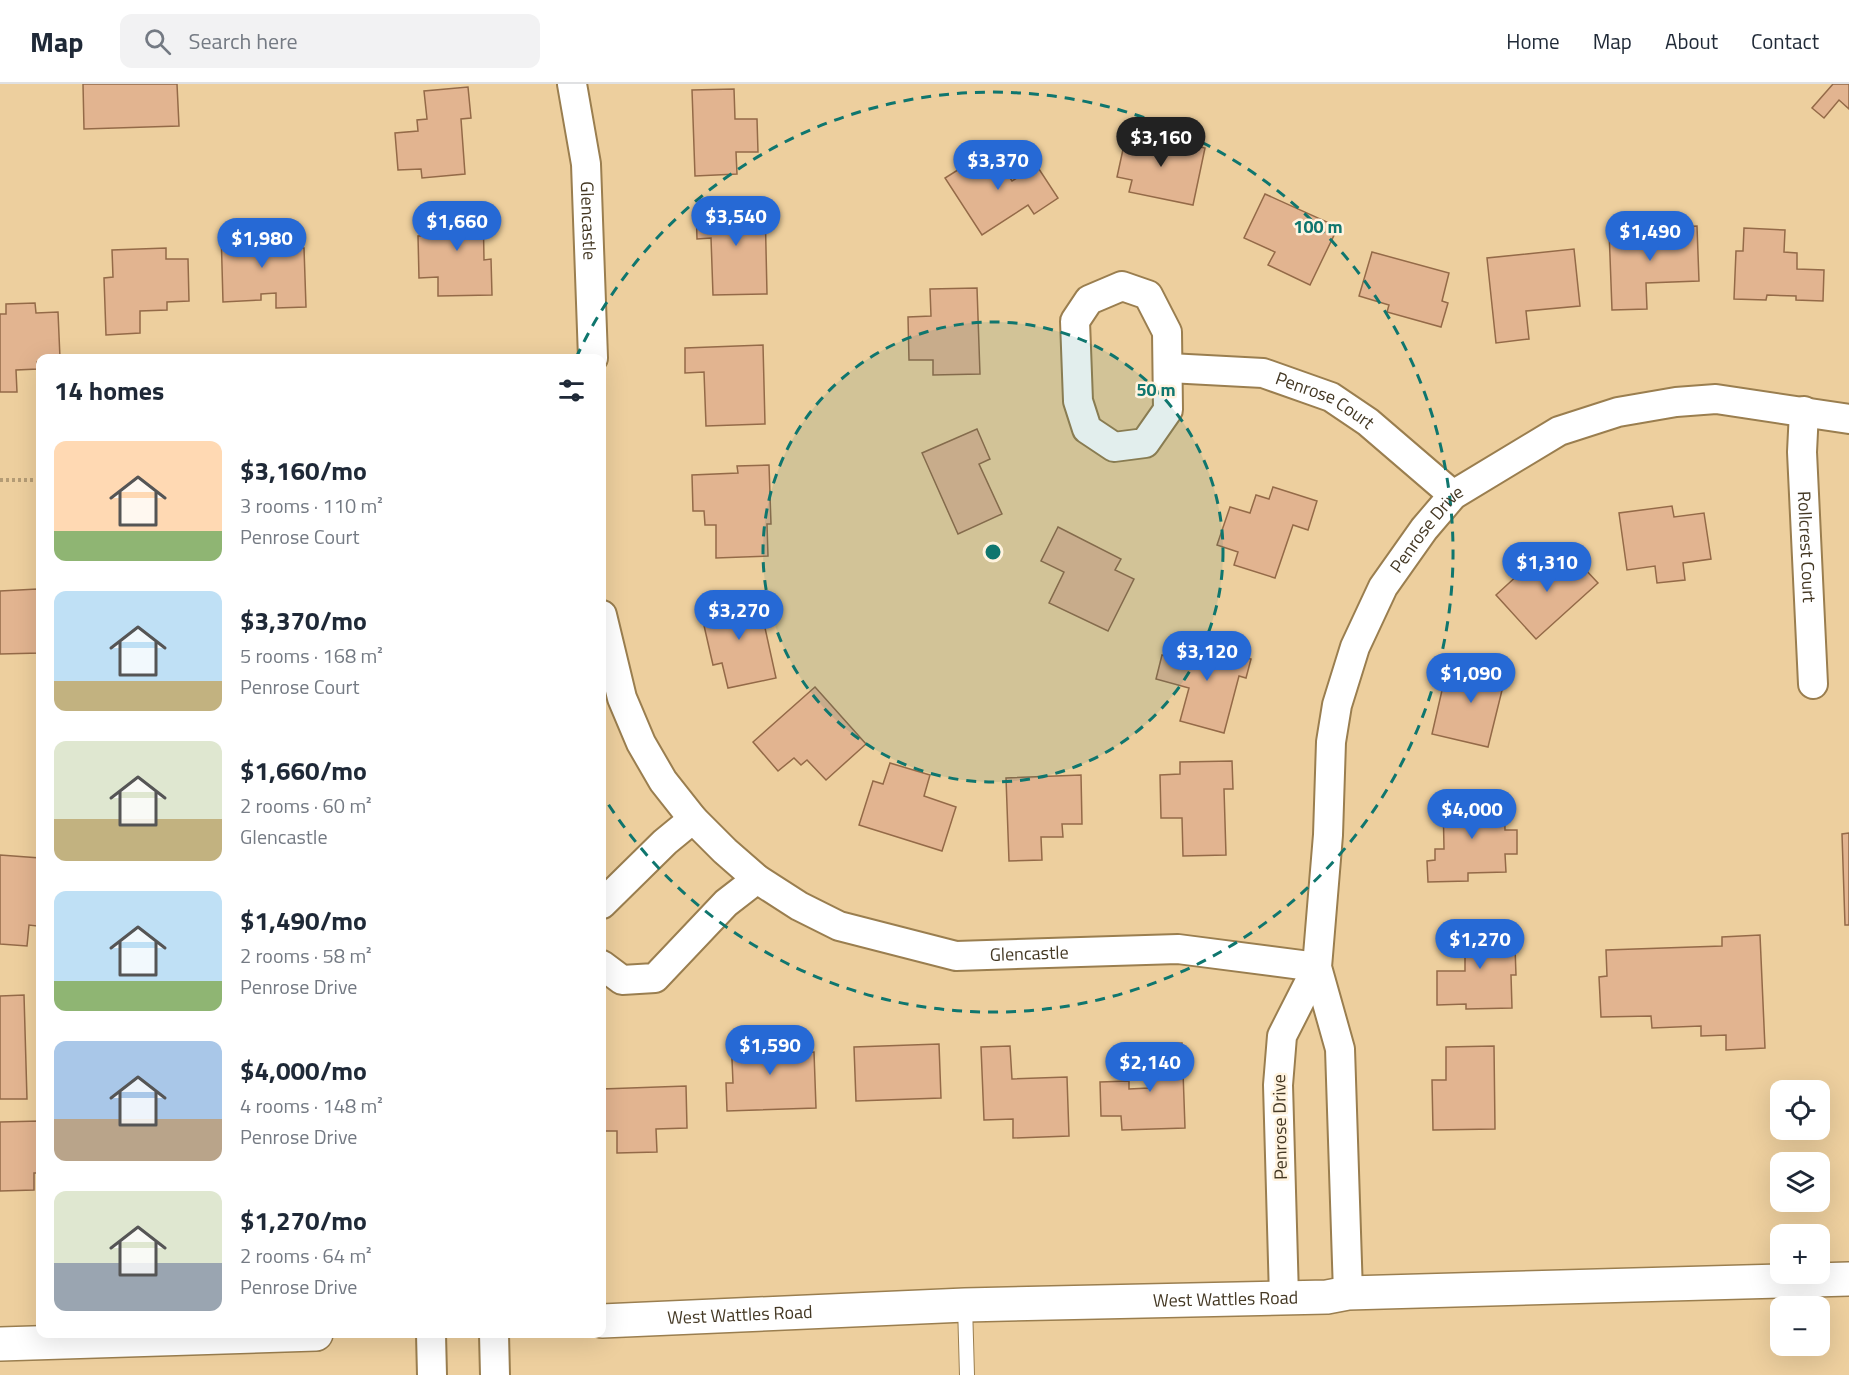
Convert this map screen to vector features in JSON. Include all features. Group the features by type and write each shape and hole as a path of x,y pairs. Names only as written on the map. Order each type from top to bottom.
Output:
{"street":[{"name":"Glencastle","path":"572,84 586,164 593,354"},
{"path":"1122,286 1148,295 1167,332 1169,368 1168,410 1145,443 1114,447 1088,429 1078,401 1075,321 1089,300 1122,286"},
{"name":"Penrose Court","path":"1169,368 1263,373 1331,397 1368,422 1453,495"},
{"name":"Penrose Drive","path":"1348,1293 1340,1050 1317,967 1328,835 1331,742 1337,705 1355,647 1383,587 1424,529 1453,495 1559,431 1618,412 1676,402 1716,399 1849,419"},
{"name":"Rollcrest Court","path":"1804,411 1802,452 1813,684"},
{"name":"Glencastle","path":"606,632 622,698 641,743 663,781 693,819 756,879 799,906 839,926 956,956 1178,949 1317,967"},
{"path":"606,900 665,842 693,819"},
{"path":"606,969 622,980 654,978 726,903 756,879"},
{"name":"Penrose Drive","path":"1284,1297 1278,1085 1282,1036 1317,967"},
{"name":"West Wattles Road","path":"606,1321 965,1305 1284,1297 1327,1298 1348,1293 1849,1280"},
{"path":"0,1344 190,1338"},
{"path":"431,1338 432,1375"},
{"path":"494,1338 495,1375"}],"lane":[{"path":"965,1305 968,1375"}],"path":[{"path":"0,480 36,480"}],"building":[{"path":"83,84 177,84 179,126 84,129"},
{"path":"1833,84 1849,84 1849,109 1839,100 1824,118 1812,108"},
{"path":"468,87 471,118 461,119 465,174 422,178 421,169 398,170 395,133 418,131 417,120 427,119 424,91"},
{"path":"734,89 735,119 757,119 758,152 736,152 737,174 695,176 692,90"},
{"path":"1127,131 1205,148 1193,205 1129,192 1132,180 1117,177"},
{"path":"991,149 1012,181 1037,166 1058,198 1034,214 1028,205 982,235 945,178"},
{"path":"1265,194 1338,227 1310,285 1268,265 1275,252 1244,238"},
{"path":"483,203 484,260 491,259 492,295 438,296 438,277 419,278 418,236 437,235 436,204"},
{"path":"765,204 767,294 713,295 711,238 697,239 696,206"},
{"path":"1697,226 1699,281 1646,283 1647,309 1612,310 1609,230"},
{"path":"1744,228 1785,230 1784,252 1797,253 1797,269 1824,270 1823,301 1796,300 1796,296 1767,295 1766,300 1734,299 1736,251 1743,251"},
{"path":"269,229 270,242 285,241 285,248 304,248 306,307 276,308 276,293 261,294 261,300 223,302 221,230"},
{"path":"166,248 166,259 188,259 189,301 167,302 167,310 140,311 140,333 106,335 104,278 113,277 112,250"},
{"path":"1574,249 1580,306 1526,311 1529,339 1496,343 1487,258"},
{"path":"1372,252 1449,273 1442,301 1448,303 1441,327 1387,312 1389,305 1359,296"},
{"path":"977,288 980,374 933,375 933,360 909,360 908,317 931,316 930,289"},
{"path":"35,303 36,313 58,312 60,354 36,354 36,369 16,370 17,392 0,392 0,314 6,314 6,304"},
{"path":"763,345 765,424 706,426 704,372 685,373 685,348"},
{"path":"977,429 990,459 979,464 1002,514 958,534 922,453"},
{"path":"769,465 771,524 767,524 768,556 716,558 716,525 705,525 704,511 693,511 692,475 738,473 737,466"},
{"path":"1273,487 1317,501 1308,530 1293,525 1275,578 1234,565 1238,552 1217,545 1230,507 1250,513 1256,495 1269,499"},
{"path":"1672,506 1674,517 1704,513 1711,559 1683,563 1685,580 1657,583 1655,566 1627,570 1619,513"},
{"path":"1058,527 1121,559 1115,570 1134,579 1108,631 1049,603 1064,572 1041,561"},
{"path":"1567,550 1598,583 1536,639 1496,595 1532,562 1542,573"},
{"path":"36,589 36,653 0,654 0,591"},
{"path":"758,596 776,678 728,688 722,663 713,665 700,608"},
{"path":"1203,634 1237,643 1234,655 1251,659 1246,678 1239,676 1224,733 1180,721 1189,688 1156,679 1162,655 1195,664"},
{"path":"1463,659 1507,670 1488,747 1432,734 1443,686 1456,689"},
{"path":"815,687 866,744 826,780 807,760 801,765 794,758 778,771 753,742"},
{"path":"1232,761 1233,789 1224,789 1226,855 1183,856 1182,818 1161,818 1160,775 1180,774 1180,762"},
{"path":"890,763 930,775 924,796 956,807 942,851 859,825 873,781 883,784"},
{"path":"1081,775 1082,824 1062,824 1063,837 1041,837 1042,860 1009,861 1006,778"},
{"path":"1504,798 1505,830 1517,830 1517,854 1505,854 1506,872 1468,873 1468,881 1428,882 1427,861 1435,860 1435,849 1444,849 1443,799"},
{"path":"1849,833 1849,925 1845,925 1842,834"},
{"path":"0,855 36,858 36,926 29,925 27,946 0,944"},
{"path":"1507,925 1507,948 1515,947 1516,975 1511,975 1512,1008 1466,1009 1466,1004 1437,1005 1437,971 1465,971 1465,956 1458,956 1457,926"},
{"path":"1760,935 1765,1048 1726,1050 1726,1035 1701,1036 1701,1026 1652,1028 1651,1016 1601,1017 1599,977 1607,976 1606,950 1722,946 1722,937"},
{"path":"24,995 27,1099 0,1099 0,996"},
{"path":"766,1035 766,1046 797,1045 797,1053 814,1052 816,1108 727,1111 726,1083 733,1083 731,1036"},
{"path":"1182,1043 1185,1128 1122,1130 1121,1116 1101,1116 1100,1082 1129,1081 1129,1089 1149,1088 1148,1044"},
{"path":"939,1044 941,1098 856,1101 854,1047"},
{"path":"1010,1046 1012,1079 1067,1077 1069,1136 1013,1138 1013,1119 984,1120 981,1047"},
{"path":"1494,1046 1495,1129 1433,1130 1432,1080 1446,1080 1446,1047"},
{"path":"686,1086 687,1128 656,1129 657,1152 617,1153 617,1131 606,1131 606,1089"},
{"path":"36,1121 34,1190 0,1191 0,1122"}]}
